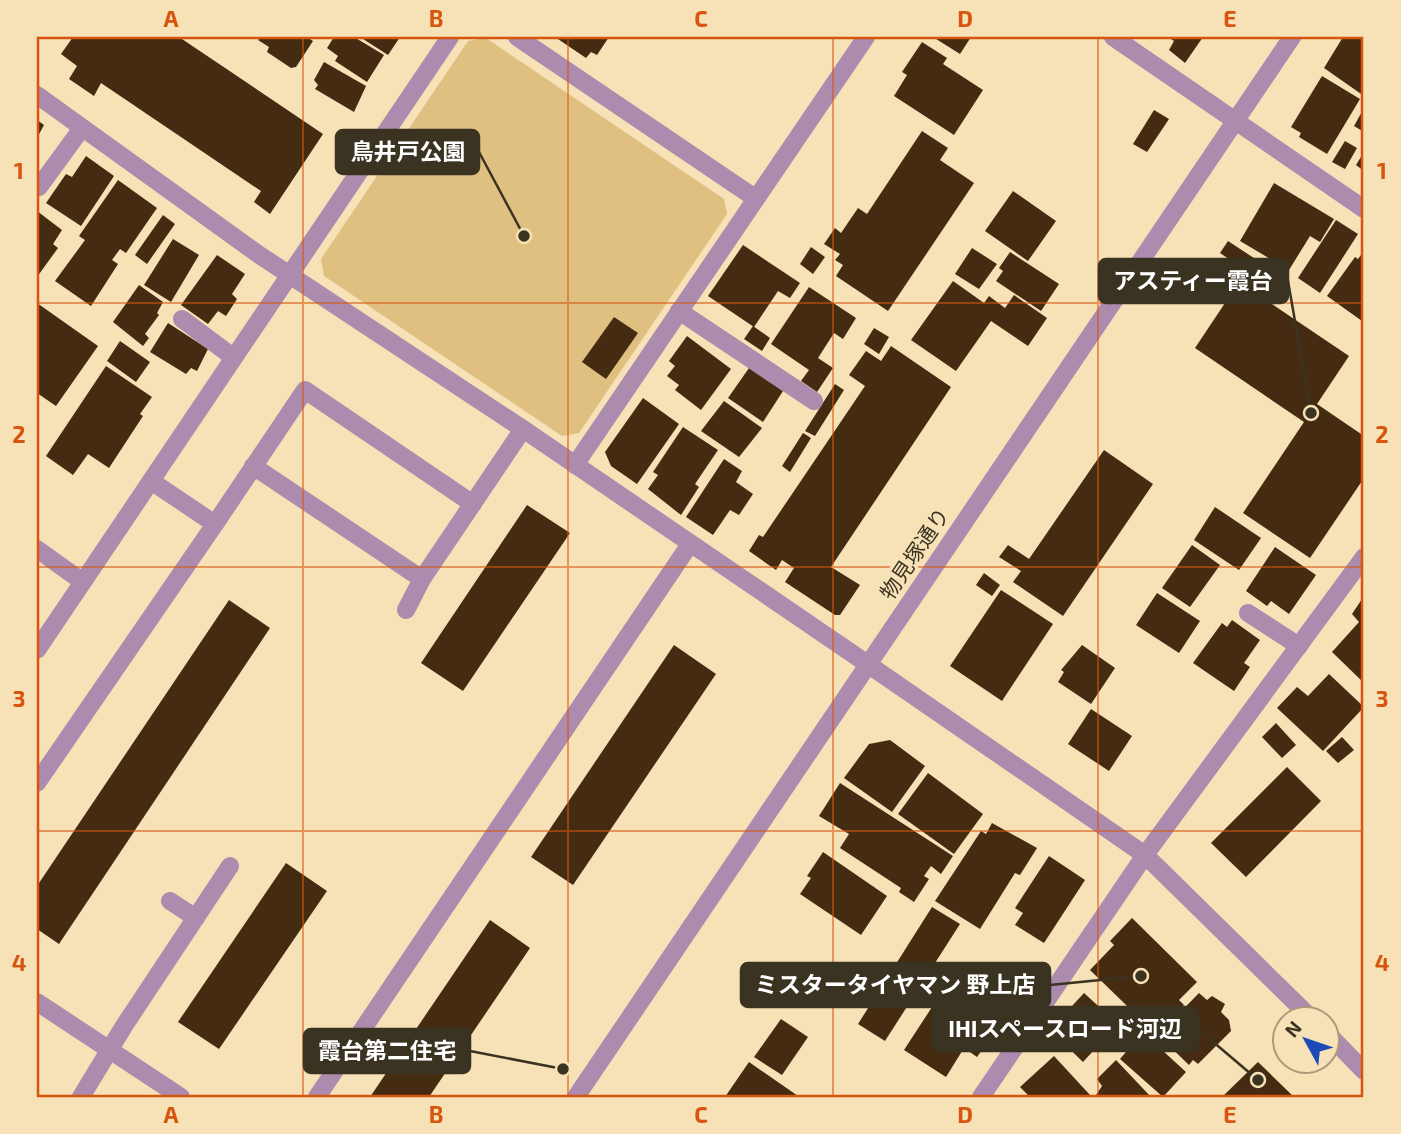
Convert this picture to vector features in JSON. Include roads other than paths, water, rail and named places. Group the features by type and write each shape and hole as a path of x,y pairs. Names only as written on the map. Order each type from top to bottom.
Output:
{"street":[{"path":"37,650 450,37"},
{"path":"517,37 755,198"},
{"path":"575,465 866,37"},
{"path":"1113,37 1364,209"},
{"name":"物見塚通り","path":"576,1097 1292,37"},
{"path":"37,95 258,254 523,429 1145,855 1297,1004"},
{"path":"39,187 82,128"},
{"path":"680,311 814,401"},
{"path":"182,320 233,357"},
{"path":"37,783 305,390 473,504"},
{"path":"406,610 422,579 523,429"},
{"path":"253,466 422,579"},
{"path":"151,481 215,524"},
{"path":"317,1097 690,544"},
{"path":"37,549 83,582"},
{"path":"981,1097 1145,855 1364,558"},
{"path":"1248,613 1299,646"},
{"path":"81,1097 230,866"},
{"path":"170,901 196,918"},
{"path":"37,1002 181,1097"},
{"path":"1342,1048 1364,1070"}],"place":[{"name":"鳥井戸公園","path":"524,236"},
{"name":"アスティー霞台","path":"1311,413"},
{"name":"ミスタータイヤマン 野上店","path":"1141,976"},
{"name":"霞台第二住宅","path":"563,1069"},
{"name":"IHIスペースロード河辺","path":"1258,1080"}]}
